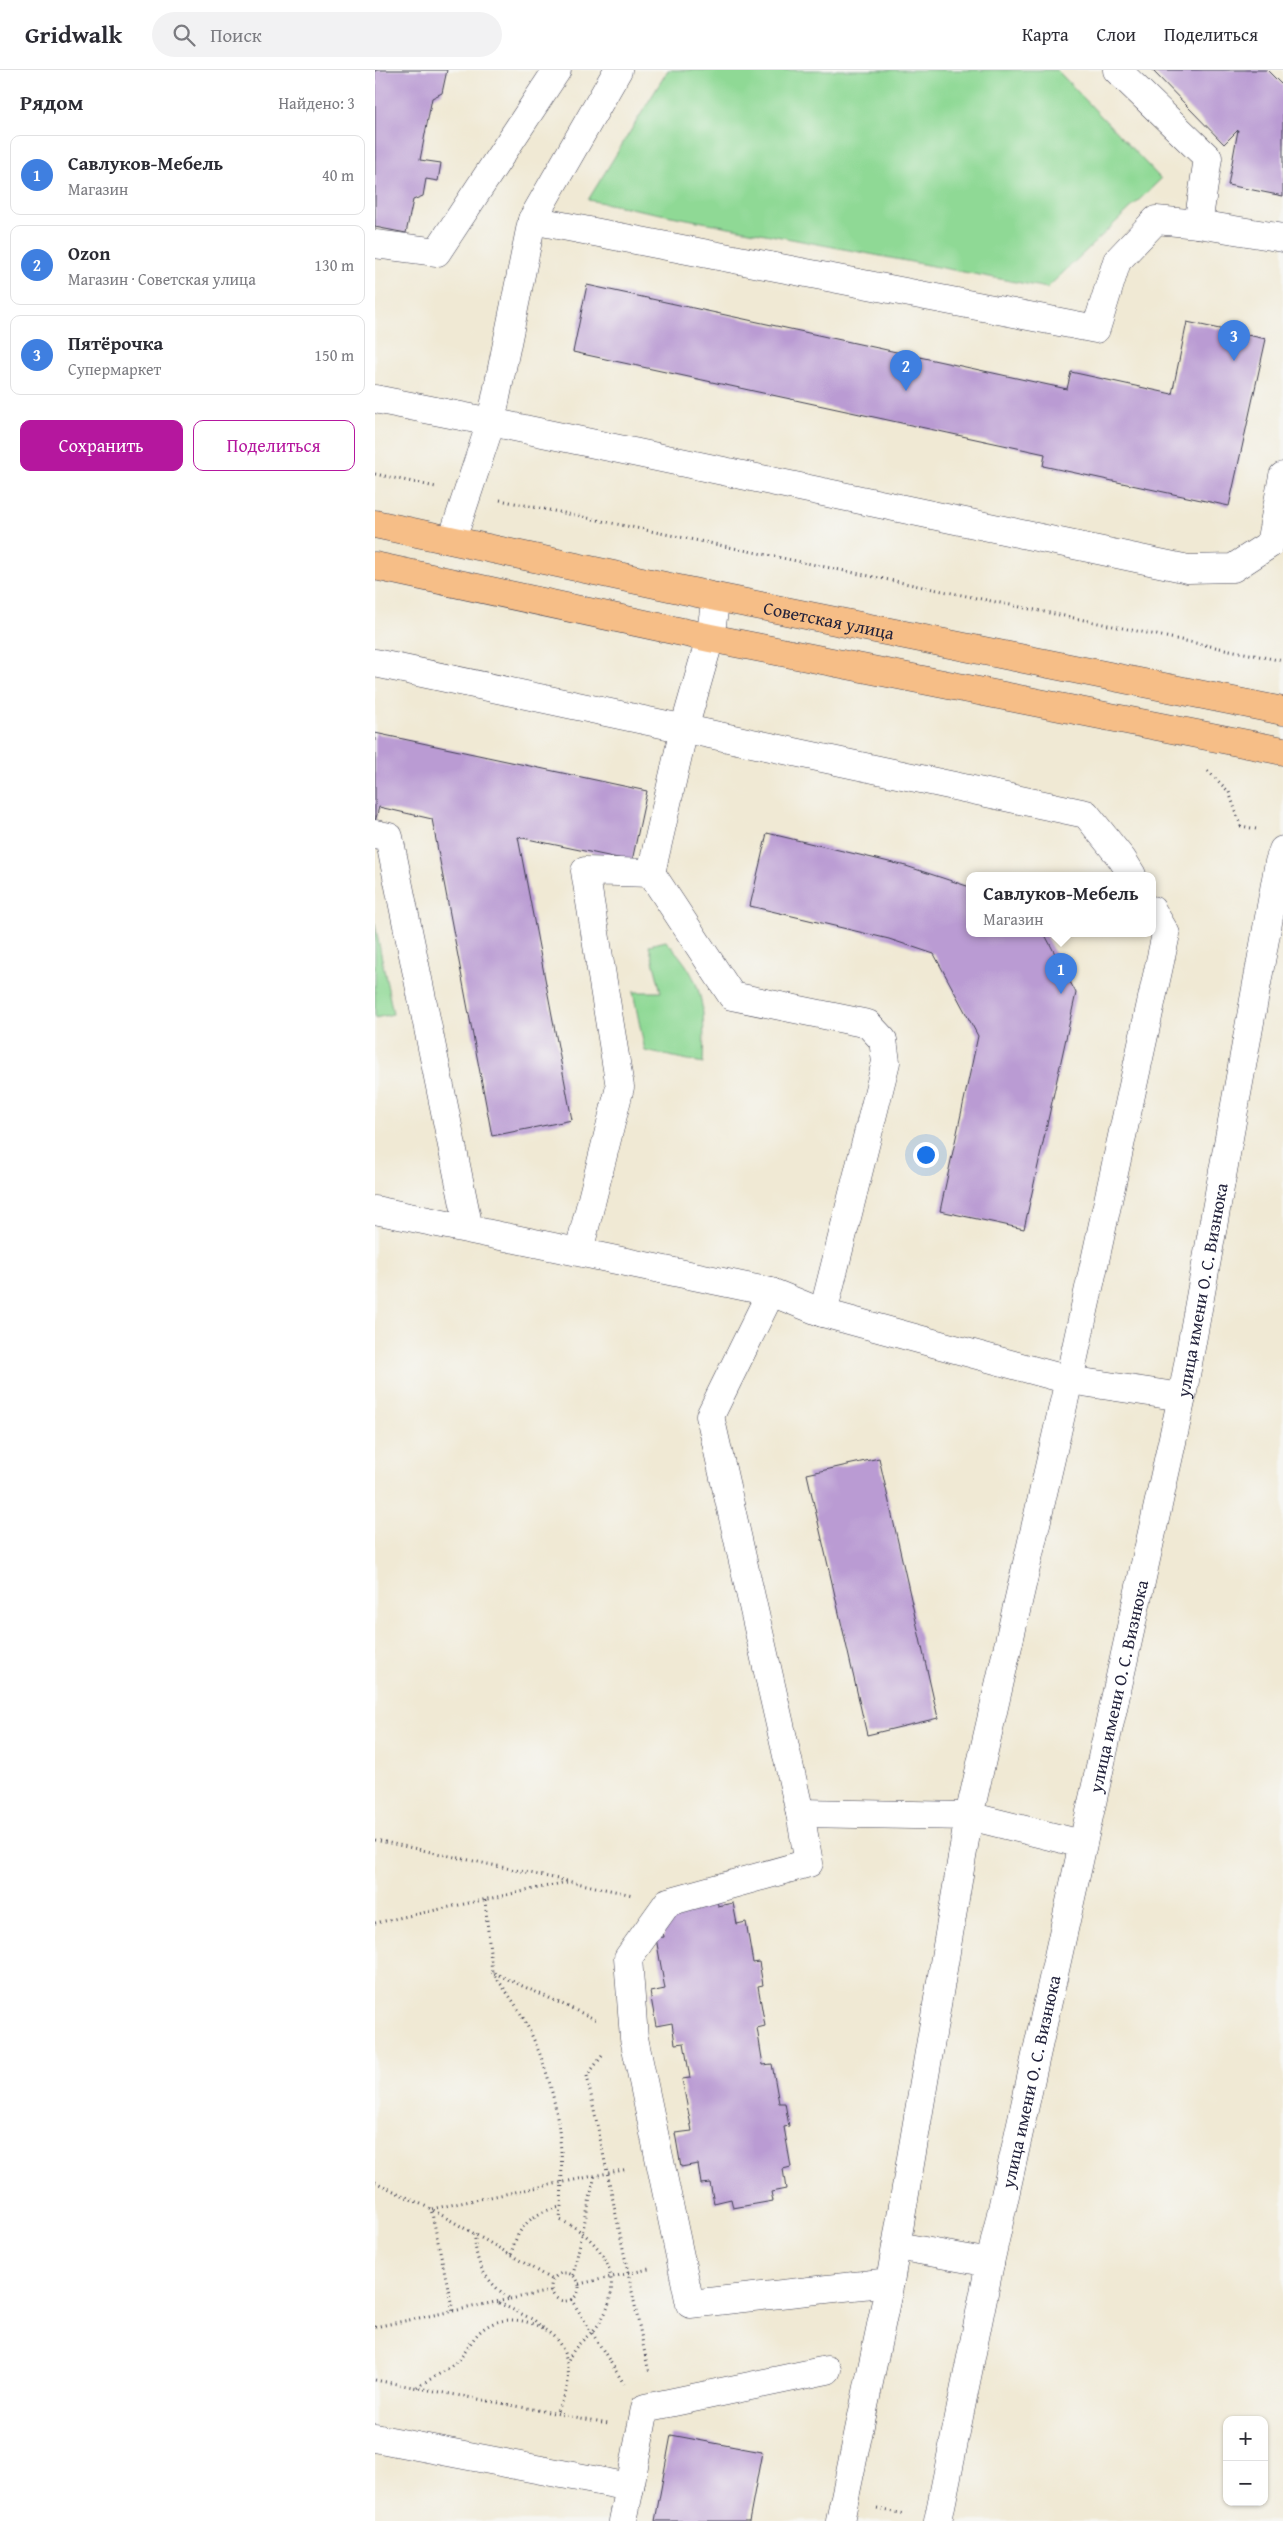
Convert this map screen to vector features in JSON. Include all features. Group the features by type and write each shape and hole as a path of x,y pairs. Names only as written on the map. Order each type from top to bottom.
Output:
{"main road":[{"name":"Советская улица","path":"375,524 716,597 1283,711"},
{"path":"375,566 710,638 1283,751"}],"street":[{"path":"538,70 539,99"},
{"path":"375,244 437,252 557,70"},
{"path":"452,540 491,422 532,220 618,70"},
{"path":"1117,70 1208,158 1198,224"},
{"path":"532,220 1096,329 1117,261 1156,220 1198,224 1283,238"},
{"path":"375,399 1187,569 1233,568 1270,544 1283,476"},
{"path":"716,597 710,638 684,729 651,873 732,996 869,1024 883,1040 886,1062 823,1313"},
{"path":"375,664 1086,814 1130,872"},
{"path":"375,834 389,837 469,1229"},
{"name":"улица имени О. С. Визнюка","path":"938,2520 990,2264 1182,1397 1279,862 1283,850"},
{"path":"579,1251 620,1087 585,871 651,873"},
{"path":"842,2512 897,2246 969,1816 1069,1380 1166,934 1156,917"},
{"path":"375,1210 771,1292 823,1313 1069,1380 1182,1397"},
{"path":"771,1292 710,1416 800,1813 809,1863 668,1902 628,1958 628,2035 660,2162 690,2304 890,2282"},
{"path":"800,1813 969,1816 1082,1844"},
{"path":"897,2246 990,2264"},
{"path":"623,2521 629,2487 638,2403 827,2370"},
{"path":"375,2438 629,2487"}],"path":[{"path":"375,474 1283,661"},
{"path":"1202,765 1229,792 1241,826 1257,830"},
{"path":"375,1840 668,1902"},
{"path":"375,1924 570,1882"},
{"path":"485,1900 492,1972 522,2015 545,2063 559,2114 563,2167 560,2220 583,2231 598,2246 610,2277 608,2306 592,2333 571,2350 568,2363 569,2380 565,2398 556,2413"},
{"path":"375,2380 616,2425 625,2405 638,2403 652,2385 587,2076 628,2035 492,1972"},
{"path":"431,2209 660,2162"},
{"path":"573,2275 595,2175"},
{"path":"375,2182 431,2209 552,2280"},
{"path":"511,2255 514,2240 521,2227 532,2217 546,2210 561,2207"},
{"path":"431,2209 453,2311"},
{"path":"475,2234 475,2251 479,2267 491,2285 510,2299"},
{"path":"579,2284 681,2262"},
{"path":"557,2274 573,2275 579,2284 576,2296 571,2299 561,2300 551,2291 552,2280 557,2274"},
{"path":"375,2327 551,2291"},
{"path":"571,2299 638,2403"},
{"path":"497,2302 534,2320 561,2346 568,2363"},
{"path":"417,2387 460,2358 483,2329 499,2322 517,2320 534,2324 549,2333"},
{"path":"842,2512 938,2520"}],"green space":[{"path":"668,70 1057,70 1161,179 1047,288 588,200"},
{"path":"375,924 393,1014 375,1018"},
{"path":"666,941 689,970 696,983 703,1011 703,1063 645,1051 633,992 661,992 649,945"}],"building":[{"path":"375,70 447,70 442,93 432,98 420,160 441,163 438,181 426,179 423,196 413,200 406,233 375,227"},
{"path":"1152,70 1267,70 1283,86 1283,196 1228,185 1238,130 1224,144"},
{"path":"587,285 1067,389 1071,372 1172,394 1187,322 1266,339 1229,506 1043,466 1045,454 573,352"},
{"path":"375,733 647,791 632,861 518,837 572,1120 492,1136 432,819 379,807 375,822"},
{"path":"767,833 906,866 966,886 966,937 1046,937 1076,993 1024,1229 940,1211 978,1036 934,954 889,939 750,906"},
{"path":"879,1458 938,1718 867,1735 807,1474"},
{"path":"717,1898 718,1906 733,1903 737,1924 746,1922 753,1963 759,1962 763,1985 758,1986 765,2026 757,2028 763,2065 772,2064 779,2103 785,2103 789,2126 784,2127 791,2167 783,2169 786,2189 771,2192 773,2201 733,2208 731,2199 714,2203 710,2183 701,2184 698,2164 681,2167 675,2133 692,2131 682,2079 690,2078 684,2043 675,2044 672,2023 656,2026 650,1992 665,1989 656,1938 664,1937 660,1917"},
{"path":"671,2435 762,2452 749,2521 655,2521"}],"place":[{"name":"Пятёрочка","path":"1234,361"},
{"name":"Ozon","path":"906,391"},
{"name":"Савлуков-Мебель","path":"1061,994"}]}
